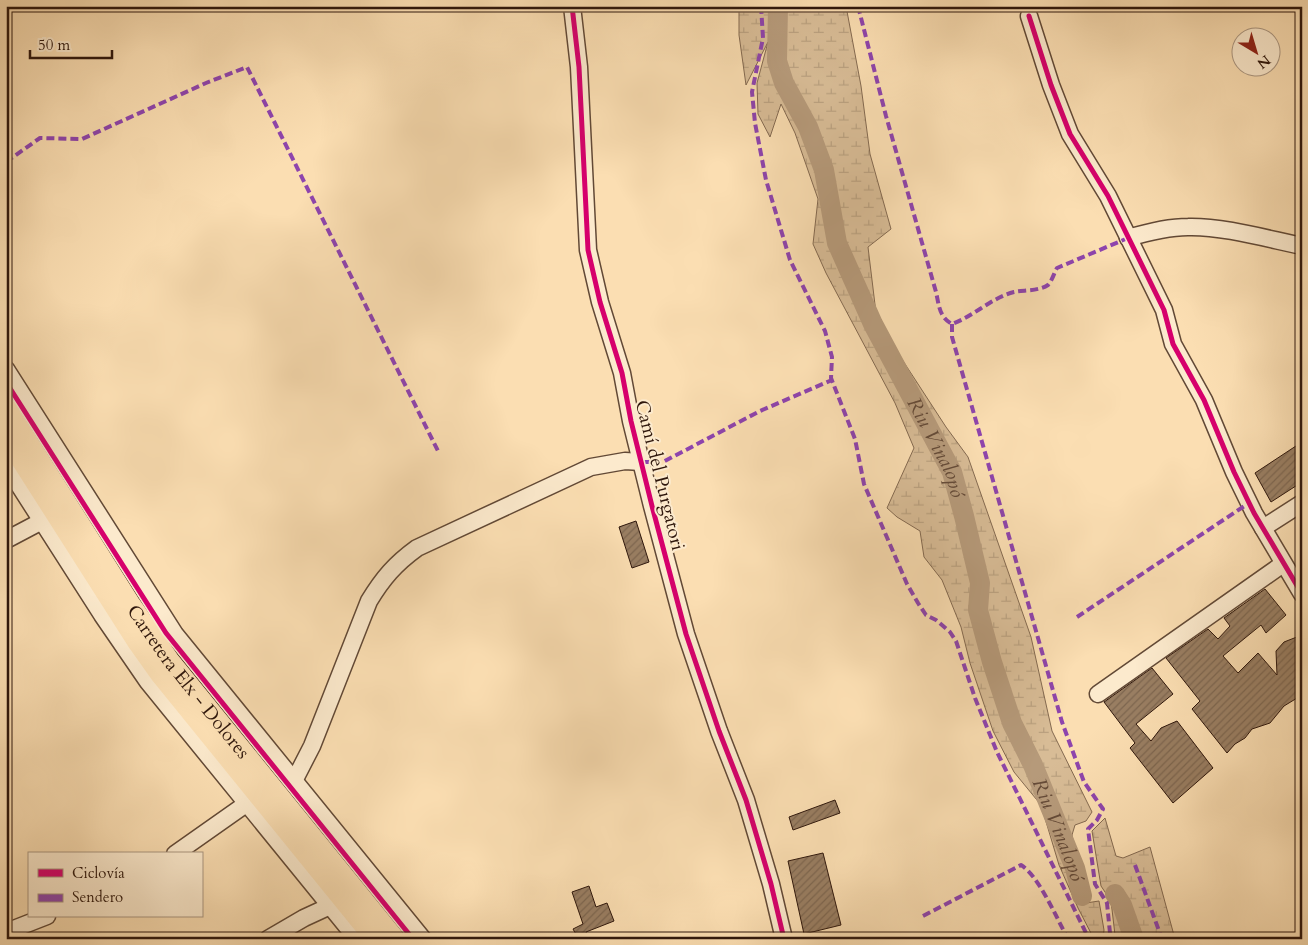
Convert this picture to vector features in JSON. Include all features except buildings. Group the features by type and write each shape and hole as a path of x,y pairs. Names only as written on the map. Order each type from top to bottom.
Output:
{"main road":[{"name":"Carretera Elx - Dolores","path":"6,407 131,605 169,660 395,939"},
{"name":"Carretera Elx - Dolores","path":"6,436 116,610 160,674 375,939"}],"street":[{"name":"Camí del Purgatori","path":"572,6 579,67 588,250 600,302 622,373 641,462 686,634 719,731 746,800 771,884 784,939"},
{"path":"1029,16 1051,86 1070,134 1108,196 1164,310 1173,344 1204,400 1234,472 1283,564 1302,594"},
{"path":"1128,238 1158,230 1189,226 1228,231 1302,246"},
{"path":"6,369 175,634 423,939"},
{"path":"294,781 312,746 369,601 382,580 399,561 417,548 591,467 625,461 641,462"},
{"path":"6,466 102,615 148,682 357,939"},
{"path":"1263,528 1302,503"},
{"path":"6,540 42,521"},
{"path":"1098,694 1283,564"},
{"path":"178,852 246,804"},
{"path":"268,939 304,918 330,906"},
{"path":"6,932 41,918"}],"green space":[{"path":"739,6 846,6 861,86 870,154 891,229 868,247 877,321 946,427 968,457 1031,637 1052,731 1092,812 1086,821 1075,825 1072,835 1086,903 1099,901 1104,930 1103,939 1094,939 1059,865 1041,805 1014,772 993,731 970,663 961,627 942,580 924,557 920,531 897,517 887,508 914,448 895,403 826,273 813,244 818,199 795,133 781,104 770,137 758,114 757,83 768,42 746,85 739,35"},
{"path":"1105,818 1116,856 1123,858 1150,847 1175,939 1114,939 1111,901 1101,886 1092,831"}],"waterway":[{"name":"Riu Vinalopó","path":"778,6 777,61 784,83 808,127 824,170 837,243 873,324 952,472 980,583 978,610 992,662 1012,723 1033,765 1075,868 1082,896"},
{"path":"1115,894 1122,905 1134,939"}],"marked path":[{"path":"761,6 763,38 752,92 755,123 766,180 790,260 825,331 832,357 831,378 855,439 864,484 907,584 918,603 926,615 936,620 950,632 956,641 975,698 997,752 1089,939"},
{"path":"858,6 886,116 944,318 952,324 1006,295 1044,287 1048,285 1057,268 1128,238"},
{"path":"6,162 40,138 82,139 206,83 247,67 439,453"},
{"path":"952,324 952,337 1062,722 1084,782 1103,809 1097,820 1088,829 1095,884 1107,903 1110,933 1108,939"},
{"path":"641,462 663,462 760,411 832,380"},
{"path":"1077,617 1249,503"},
{"path":"923,916 1021,865 1041,888 1068,939"},
{"path":"1135,865 1162,939"}],"cycle path":[{"path":"572,6 579,67 588,250 600,302 622,373 631,421 686,634 719,731 746,800 771,884 784,939"},
{"path":"1029,16 1051,85 1070,134 1108,196 1164,310 1173,344 1204,400 1234,472 1254,513 1302,594"},
{"path":"6,382 166,633 413,939"}]}
